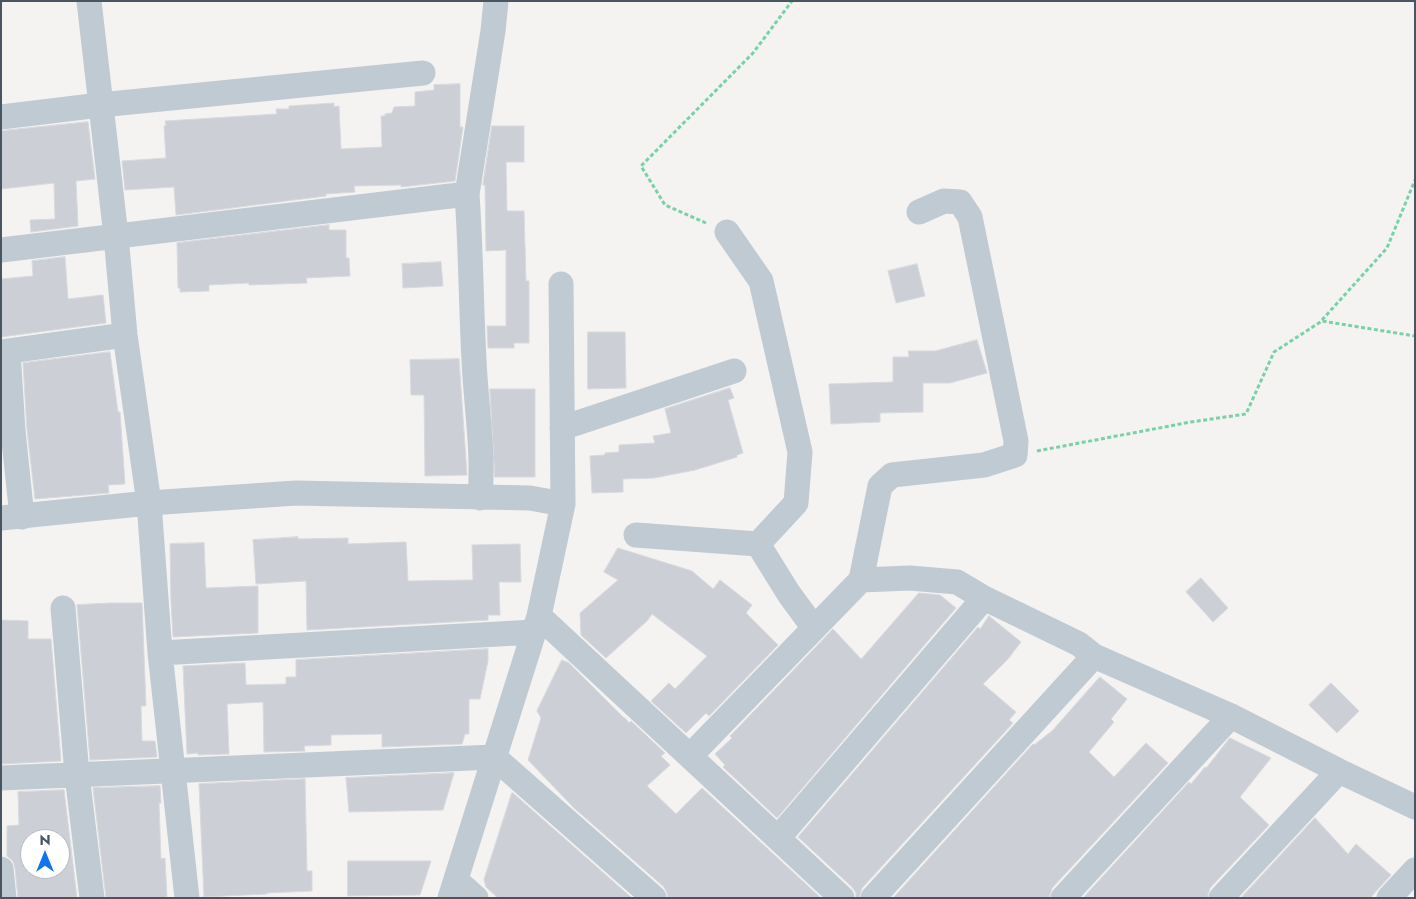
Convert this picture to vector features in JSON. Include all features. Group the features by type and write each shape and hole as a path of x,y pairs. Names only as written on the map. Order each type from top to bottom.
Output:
{"street":[{"path":"89,1 116,236 125,335 149,503 160,653 188,898"},
{"path":"480,498 482,471 474,359 471,247 467,194 496,1"},
{"path":"1,118 100,105 423,73"},
{"path":"1,250 467,194"},
{"path":"690,756 861,580 880,486 892,475 984,465 1015,455 1016,441 970,217 960,202 944,201 919,212"},
{"path":"727,232 761,282 800,452 796,503 758,544"},
{"path":"476,898 453,889 536,624 563,504 561,284"},
{"path":"125,335 5,351 13,431 11,517 149,503 296,493 530,498 563,504"},
{"path":"562,428 734,372"},
{"path":"636,535 758,544"},
{"path":"758,544 789,594 814,628"},
{"path":"861,580 910,578 957,582 984,598 1079,644 1094,656 1231,716 1415,807"},
{"path":"778,838 984,598"},
{"path":"63,608 77,775 92,898"},
{"path":"160,653 536,624 690,756 842,898"},
{"path":"873,898 1094,656"},
{"path":"1063,898 1231,716"},
{"path":"1,778 494,757 654,898"},
{"path":"1221,898 1339,771"},
{"path":"1,869 4,898"},
{"path":"1389,898 1415,870"}],"path":[{"path":"727,232 665,205 641,166 753,53 792,1"},
{"path":"1015,455 1191,422 1246,414 1274,352 1322,321 1387,248 1415,180"},
{"path":"1322,321 1415,336"}],"building":[{"path":"460,84 460,127 463,127 455,181 401,187 401,185 354,186 355,192 326,194 326,196 176,215 174,187 125,190 122,161 166,158 165,121 277,114 276,109 289,109 289,106 334,103 334,107 339,106 341,149 382,147 381,116 392,113 394,107 415,106 415,92 434,90 434,85"},
{"path":"88,122 95,179 76,181 78,226 31,232 30,220 55,219 54,183 1,189 1,131"},
{"path":"492,126 524,126 524,162 506,162 507,211 524,211 526,281 529,281 529,343 514,343 514,348 488,348 487,326 506,326 506,250 486,251 485,185 483,185"},
{"path":"329,225 329,230 346,230 346,258 349,258 350,276 306,278 307,283 209,285 209,291 180,292 180,288 178,288 177,243"},
{"path":"65,257 68,299 103,295 106,323 1,337 1,279 33,276 32,261"},
{"path":"441,262 443,286 403,288 402,264"},
{"path":"917,264 925,296 896,303 888,271"},
{"path":"588,332 625,332 626,388 588,389"},
{"path":"977,340 987,373 950,383 923,383 923,412 880,413 880,422 831,424 829,384 893,382 893,357 909,357 908,351 935,351"},
{"path":"110,352 118,412 120,412 125,484 108,485 109,493 35,499 27,430 23,363"},
{"path":"459,359 467,475 425,476 424,395 411,395 410,360"},
{"path":"730,388 734,398 728,400 743,453 737,455 737,457 695,470 654,478 623,479 623,492 592,493 590,456 619,452 619,445 655,443 653,436 671,433 665,409"},
{"path":"490,389 535,389 535,477 495,477"},
{"path":"298,537 298,539 348,538 348,544 406,542 408,581 473,580 472,545 520,544 521,582 499,582 500,615 488,615 488,620 307,630 306,581 256,584 253,540"},
{"path":"204,543 206,588 258,586 258,633 173,637 170,544"},
{"path":"618,548 692,571 713,589 720,580 752,605 746,613 778,645 709,716 706,713 686,733 651,701 669,683 675,689 707,656 652,614 647,621 606,658 581,635 580,613 618,580 604,572"},
{"path":"1201,578 1228,608 1213,622 1186,592"},
{"path":"919,593 940,595 956,608 777,818 723,767 725,765 715,754 833,629 861,659"},
{"path":"142,603 146,706 141,706 142,741 155,741 157,757 90,760 77,605"},
{"path":"989,616 1021,642 1008,659 983,684 1016,712 1009,720 1013,723 862,888 859,898 856,898 856,893 852,887 798,837 978,627 980,629"},
{"path":"1,620 28,621 28,639 51,639 61,761 1,764"},
{"path":"488,649 488,661 480,699 469,699 469,734 465,734 462,744 382,747 382,734 331,735 331,745 304,746 305,751 264,752 263,702 227,704 229,754 187,754 183,666 245,663 246,685 286,684 286,677 296,677 296,660"},
{"path":"562,660 569,663 629,723 631,721 665,753 661,756 670,765 647,786 676,814 702,788 821,898 668,898 664,887 574,808 528,760 541,718 537,711"},
{"path":"1100,677 1127,699 1111,719 1114,722 1089,752 1114,777 1146,743 1168,763 1052,888 1049,898 893,898 1033,744 1052,731"},
{"path":"1331,683 1359,711 1337,733 1309,705"},
{"path":"1230,738 1271,758 1240,797 1269,825 1210,888 1207,898 1083,898 1189,782 1191,784 1206,768"},
{"path":"454,773 443,810 349,812 346,778"},
{"path":"305,779 307,871 312,871 312,891 204,897 199,784"},
{"path":"160,786 161,859 165,858 167,898 106,898 93,788"},
{"path":"64,790 69,829 20,829 20,879 70,879 70,840 77,898 18,898 15,868 13,861 7,856 7,826 19,825 18,792"},
{"path":"512,793 632,898 498,898 486,887 484,880"},
{"path":"1315,818 1348,854 1356,844 1391,875 1370,898 1241,898"},
{"path":"348,861 431,861 420,895 348,896"}]}
